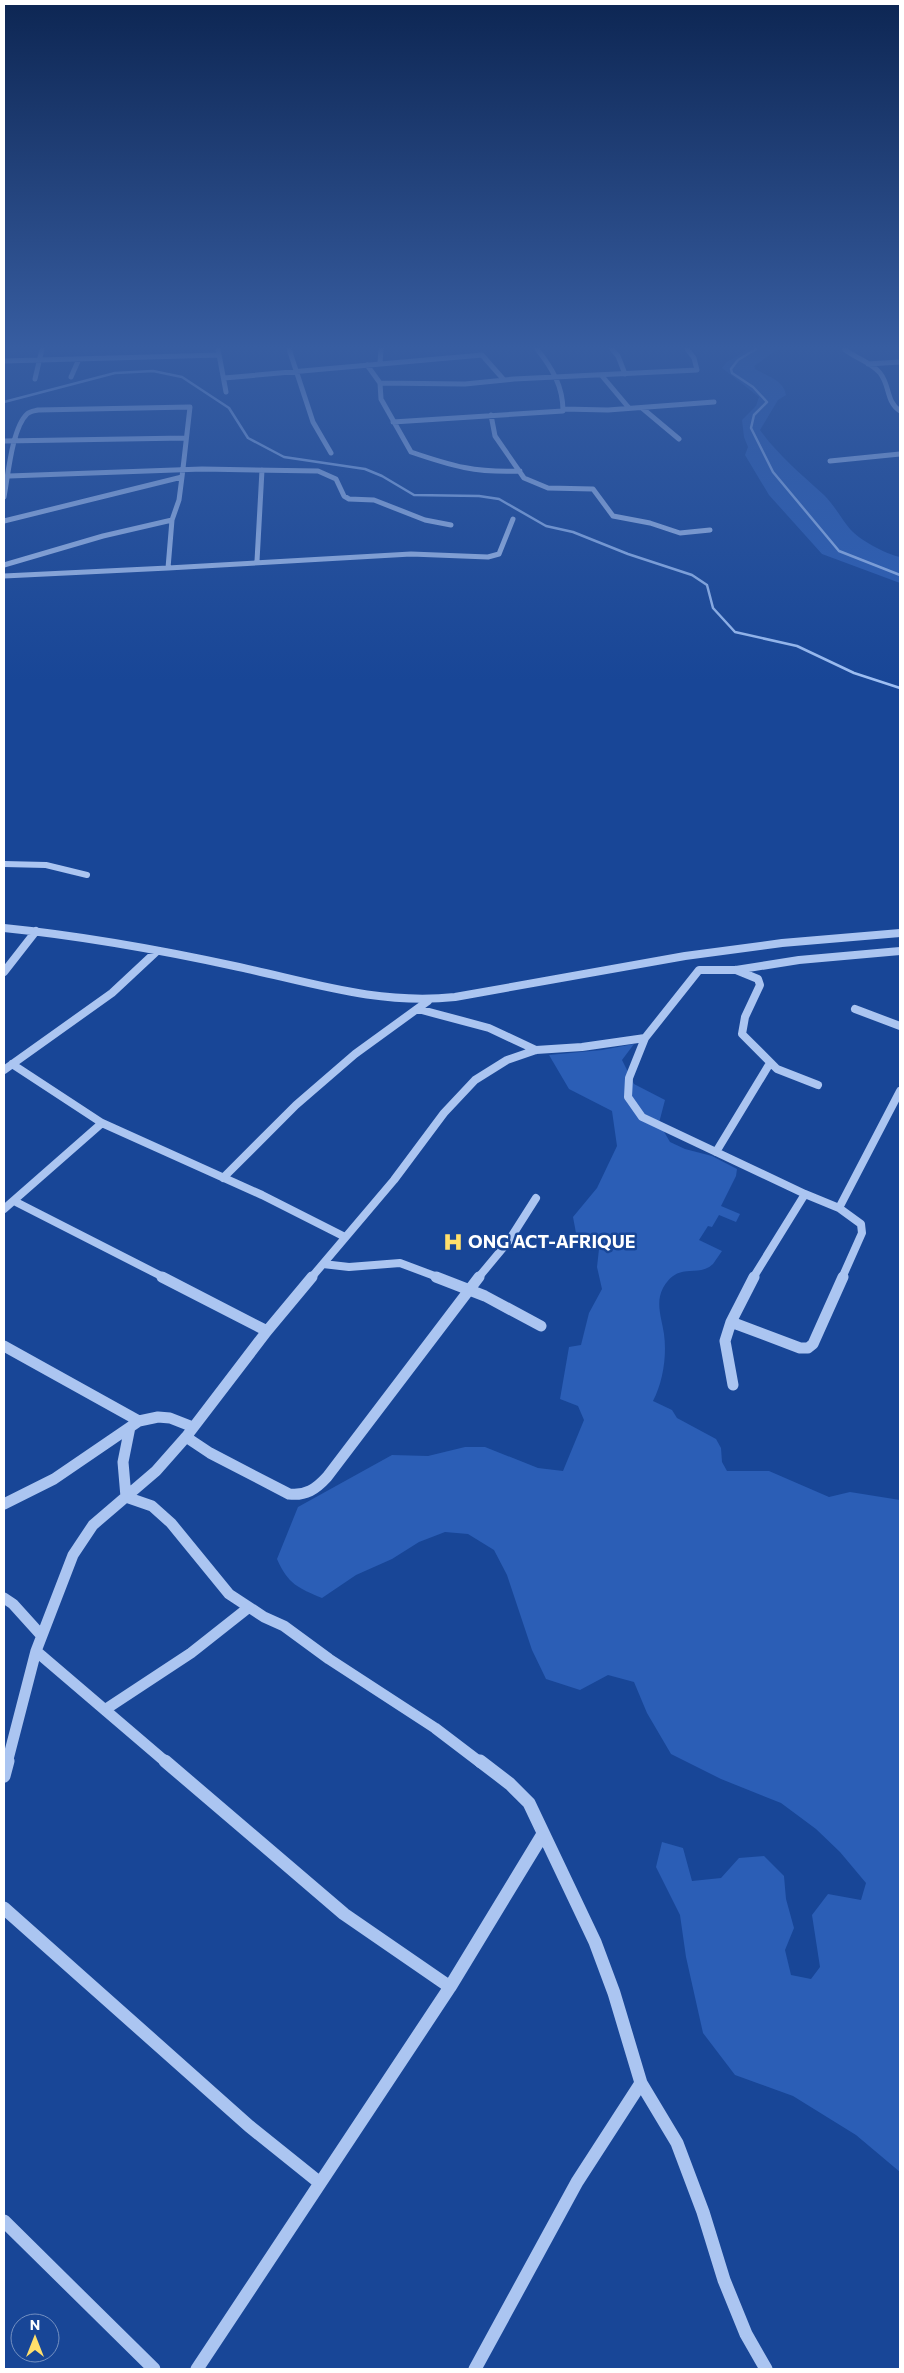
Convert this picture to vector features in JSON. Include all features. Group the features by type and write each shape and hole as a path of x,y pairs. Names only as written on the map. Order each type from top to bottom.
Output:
{"street":[{"path":"4,496 12,460"},
{"path":"168,568 172,520 182,477 182,460"},
{"path":"431,460 458,468 499,472 520,471"},
{"path":"512,460 524,478 548,488 592,489 613,516 650,523 680,533 710,530"},
{"path":"830,461 843,460"},
{"path":"9,476 181,470 262,470 328,473 336,476 342,485 344,496 349,499 374,500 425,520 451,525"},
{"path":"257,562 262,470"},
{"path":"4,521 182,477"},
{"path":"4,576 411,554 488,557 499,554 514,519"},
{"path":"4,565 103,536 172,520"},
{"path":"4,864 46,864 70,868 87,875"},
{"path":"4,928 36,931 157,951 241,968 331,990 386,1000 428,1001 685,956 782,943 900,933"},
{"path":"4,972 36,931"},
{"path":"4,1070 112,993 157,951"},
{"path":"685,956 699,970 736,970 799,960 900,951"},
{"path":"699,970 646,1038 629,1078 628,1097 632,1106 642,1117 658,1126 804,1194 839,1208 861,1224 862,1233 813,1344 808,1348 800,1348 731,1322"},
{"path":"736,970 759,982 740,1030 745,1039 762,1052 770,1063 783,1072 818,1085"},
{"path":"223,1178 296,1105 355,1054 428,1001"},
{"path":"418,1009 490,1028 536,1050"},
{"path":"855,1009 900,1026"},
{"path":"4,1776 36,1650 80,1542 98,1520 156,1471 186,1437 267,1331 394,1180 411,1154 464,1090 490,1069 536,1050 582,1047 646,1038"},
{"path":"716,1152 770,1063"},
{"path":"12,1064 102,1123 262,1195 345,1237"},
{"path":"839,1208 900,1091"},
{"path":"4,1209 102,1123"},
{"path":"732,1385 725,1341 731,1322 756,1273 804,1194"},
{"path":"186,1437 210,1453 289,1494 301,1496 311,1492 327,1477 469,1289 508,1242 536,1198"},
{"path":"14,1201 267,1331"},
{"path":"323,1264 349,1267 400,1263 469,1289 541,1326"},
{"path":"4,1346 135,1424"},
{"path":"4,1504 54,1479 135,1424 148,1418 164,1418 193,1427"},
{"path":"126,1497 124,1462 135,1424"},
{"path":"126,1497 152,1506 171,1523 229,1594 248,1608 284,1626 329,1659 393,1699 510,1784 528,1803 595,1942 614,1993 641,2083 677,2142 703,2212 724,2280 746,2334 766,2369"},
{"path":"4,1598 41,1635"},
{"path":"106,1709 191,1653 248,1608"},
{"path":"36,1650 344,1914 450,1987"},
{"path":"197,2369 450,1987 543,1834"},
{"path":"4,1908 249,2126 320,2183"},
{"path":"475,2369 577,2182 641,2083"},
{"path":"4,2221 154,2369"}],"shaded area":[{"path":"748,460 786,460 828,499 850,529 860,538 887,553 900,557 900,583 822,554 769,495"},
{"path":"634,1044 622,1060 634,1084 665,1100 659,1123 670,1142 685,1149 712,1156 737,1169 736,1176 721,1206 740,1214 736,1222 719,1215 712,1227 708,1226 699,1240 722,1251 713,1264 701,1270 682,1272 675,1275 663,1288 659,1305 665,1342 664,1360 662,1377 653,1401 672,1410 677,1418 716,1439 721,1448 722,1462 727,1471 769,1471 829,1497 850,1492 900,1500 900,2172 856,2135 793,2096 735,2075 703,2033 686,1957 680,1915 656,1867 662,1842 683,1848 692,1881 721,1878 739,1858 764,1856 784,1876 786,1899 794,1928 785,1950 791,1975 811,1979 820,1967 812,1915 828,1894 861,1900 866,1883 840,1852 816,1829 781,1803 721,1779 671,1754 647,1713 634,1682 608,1675 580,1690 546,1679 532,1650 507,1575 494,1550 468,1534 445,1532 419,1542 392,1559 356,1575 322,1598 306,1591 290,1580 277,1559 298,1507 392,1455 428,1456 465,1447 485,1447 538,1468 563,1471 584,1420 578,1406 560,1399 569,1347 581,1345 589,1313 602,1289 597,1267 599,1249 576,1233 573,1217 597,1188 617,1146 612,1111 569,1089 549,1055 602,1050"}],"waterway":[{"path":"302,460 365,469 382,476 414,495 479,496 499,499 546,526 573,532 628,554 692,575 707,585 713,608 735,632 797,646 854,673 900,688"},
{"path":"767,460 773,472 839,551 900,575"}],"place":[{"name":"ONG ACT-AFRIQUE","path":"453,1242"}]}
